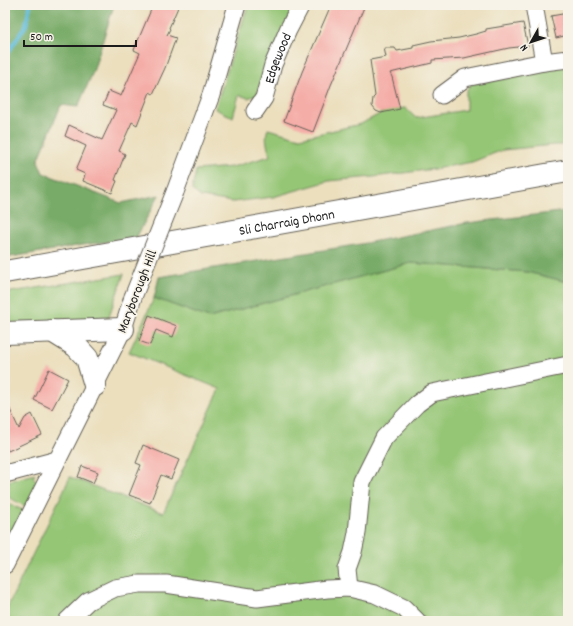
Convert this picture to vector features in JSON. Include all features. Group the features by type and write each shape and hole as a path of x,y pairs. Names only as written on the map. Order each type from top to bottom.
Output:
{"highway":[{"name":"Sli Charraig Dhonn","path":"5,272 568,171"},
{"path":"5,333 123,329"},
{"path":"52,331 76,346 87,358 95,385"}],"street":[{"name":"Maryborough Hill","path":"5,565 123,329 133,296 175,192 211,95 237,5"},
{"name":"Edgewood","path":"255,111 264,98 273,65 288,30 301,5"},
{"path":"534,5 544,62"},
{"path":"442,95 465,78 544,62 568,59"},
{"path":"349,588 347,569 353,552 357,533 362,482 384,438 402,418 432,393 568,365"},
{"path":"5,474 57,460"},
{"path":"67,621 88,601 115,588 139,584 166,584 257,598 349,588 375,594 404,608 417,621"}],"green space":[{"path":"5,5 114,5 93,72 78,107 61,105 38,161 43,173 121,203 159,195 136,238 5,258"},
{"path":"248,5 294,5 257,95 248,98 239,95 233,117 215,109"},
{"path":"568,65 568,145 503,150 472,162 434,169 329,181 273,197 233,202 201,197 192,190 196,170 232,167 270,156 266,139 268,129 300,138 361,124 387,110 405,108 416,118 466,110 466,92 470,84 503,79"},
{"path":"568,211 568,282 527,272 411,263 209,318 154,298 159,277 361,244 467,223"},
{"path":"411,263 527,272 568,282 568,621 5,621 5,612 70,477 163,513 220,389 129,352 154,298 209,318"},
{"path":"124,274 104,330 5,331 5,293"},
{"path":"35,474 33,478 38,483 28,508 5,495 5,482"},
{"path":"5,502 27,512 5,555"}],"building":[{"path":"153,5 179,5 167,35 176,38 165,68 153,94 150,92 137,125 132,122 119,151 125,154 115,180 117,181 112,193 83,181 85,174 76,170 86,146 65,136 69,125 102,140 116,110 103,105 109,91 121,96 140,53 134,50"},
{"path":"331,5 365,5 313,132 284,121 302,72"},
{"path":"568,13 568,35 556,38 551,16"},
{"path":"523,23 528,46 509,48 464,58 432,60 432,63 390,73 400,109 381,113 376,111 372,106 373,98 375,96 370,60 386,57 384,48 395,48 397,51 413,48 413,45 431,41 459,38 486,31 486,29"},
{"path":"149,315 177,326 173,337 156,330 150,345 139,341"},
{"path":"49,369 68,379 52,409 34,400"},
{"path":"5,399 19,429 25,418 32,414 42,435 8,451 5,444"},
{"path":"143,445 179,460 171,479 161,475 150,503 129,495 141,465 136,463"},
{"path":"82,466 98,472 93,483 78,477"}],"waterway":[{"path":"5,57 26,25 30,5"}]}
